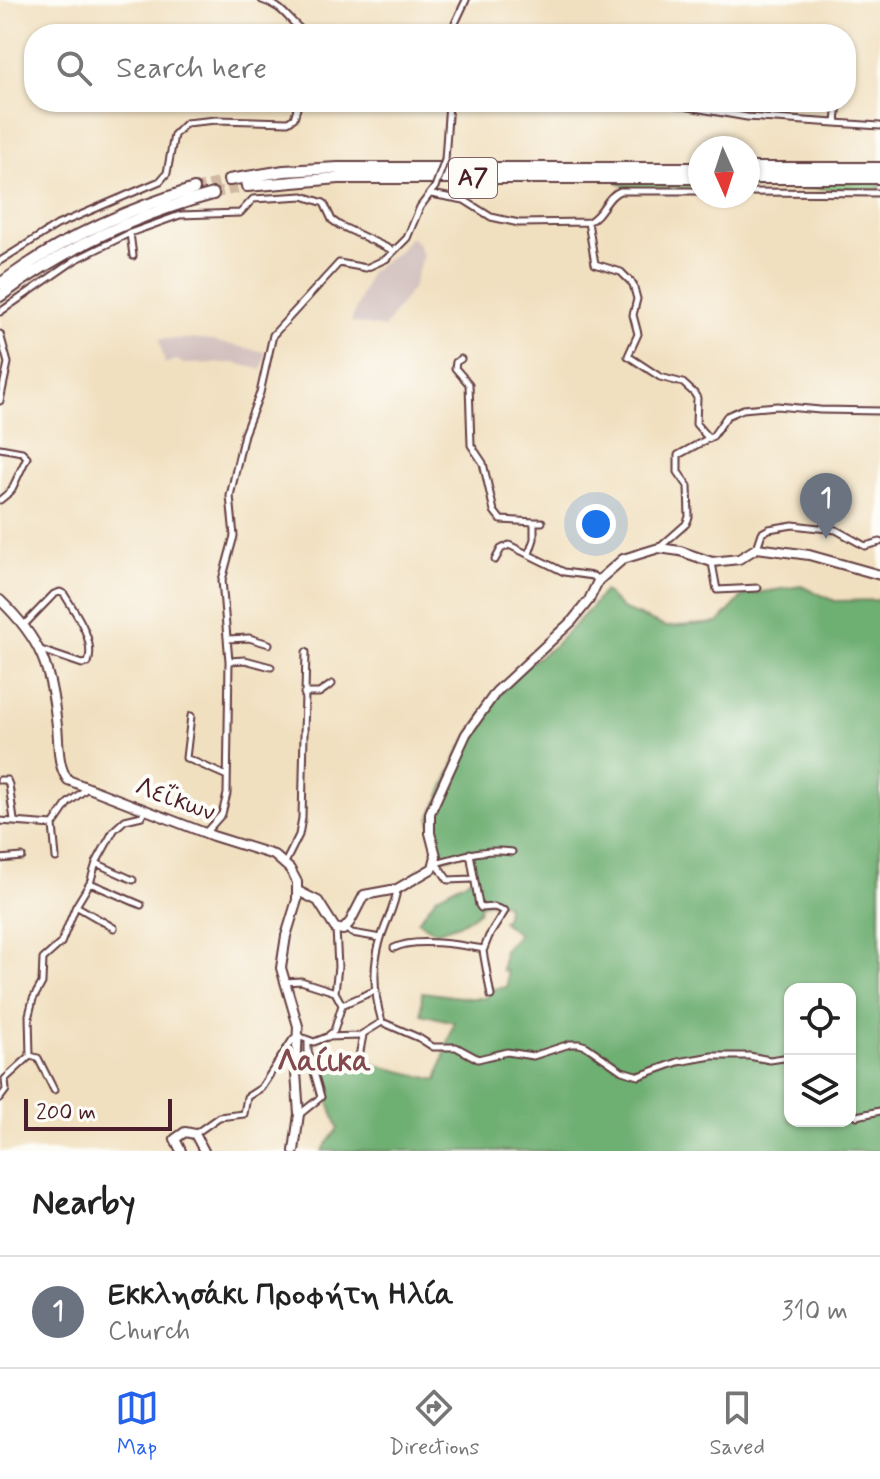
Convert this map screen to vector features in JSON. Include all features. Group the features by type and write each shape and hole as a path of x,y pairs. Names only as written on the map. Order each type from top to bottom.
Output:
{"highway":[{"path":"760,168 880,166"},
{"name":"Α7","path":"229,180 284,171 338,168 688,168"},
{"name":"Α7","path":"247,186 339,178 688,178"},
{"path":"760,178 880,178"},
{"path":"0,298 28,270 102,223 146,204 194,189"},
{"path":"0,282 120,225 213,194"}],"street":[{"path":"262,0 283,9 295,24"},
{"path":"455,24 466,0"},
{"path":"0,261 57,225 160,181 167,173 174,135 186,123 216,120 288,122 296,112"},
{"path":"206,832 225,806 229,661 222,580 234,536 230,496 244,434 260,393 273,335 339,263 366,268 378,264 407,238 420,207 435,187 445,160 448,112"},
{"path":"718,112 747,117 880,126"},
{"path":"836,123 837,112"},
{"path":"430,194 464,200 491,217 519,223 588,222 595,219 617,192 688,191"},
{"path":"760,192 880,193"},
{"path":"0,312 75,260 130,233 172,217 237,214 253,199 298,195 321,201 335,223 394,251"},
{"path":"588,222 595,264 621,272 629,278 636,292 633,315 638,334 628,356 660,377 683,383 694,393 697,398 696,424 709,439"},
{"path":"130,233 133,256"},
{"path":"0,334 8,363 0,401"},
{"path":"461,359 456,362 455,368 469,384 471,445 485,468 494,511 501,520 542,522"},
{"path":"472,879 448,880 436,863 436,851 429,830 430,813 463,739 492,696 572,621 589,600 598,581 623,559 659,548 686,524 689,517 688,486 678,472 678,455 709,439 727,416 750,407 880,411"},
{"path":"0,448 22,452 27,457 11,491 0,500"},
{"path":"529,554 534,539 534,522"},
{"path":"757,548 762,533 793,525 836,530 865,546 880,542"},
{"path":"495,560 501,549 509,545 564,572 593,576 598,581"},
{"path":"659,548 680,551 712,562 739,559 757,548 809,555 880,575"},
{"path":"712,562 717,590 758,588"},
{"path":"24,625 54,594 61,592 66,596 87,636 90,659 82,664 41,650"},
{"name":"Λεΐκων","path":"0,600 24,625 41,650 54,700 63,773 71,782 277,856 285,863"},
{"path":"227,639 249,638 269,644"},
{"path":"294,1151 299,1114 297,1019 284,982 281,961 298,891 297,882 285,863 302,823 306,652"},
{"path":"229,661 245,660 271,667"},
{"path":"304,693 319,693 332,684"},
{"path":"191,716 186,758 227,776"},
{"path":"0,780 7,780 9,785 14,820"},
{"path":"56,858 53,825 68,803 86,789"},
{"path":"30,1056 29,1015 42,983 43,959 61,943 76,906 90,883 96,863 116,827 128,819 142,816 145,810"},
{"path":"0,821 53,825"},
{"path":"327,1037 334,1031 342,1005 335,992 341,929 364,895 397,889 431,870 436,863 470,853 491,849 512,852"},
{"path":"470,853 472,879 479,905 481,908 505,911 484,949 491,996"},
{"path":"0,859 22,857"},
{"path":"96,863 133,880"},
{"path":"90,883 141,905"},
{"path":"382,1022 376,990 376,960 397,889"},
{"path":"298,891 318,901 341,929 381,938"},
{"path":"76,906 114,928"},
{"path":"394,948 405,944 452,944 484,949"},
{"path":"284,982 301,981 335,992"},
{"path":"342,1005 376,990"},
{"path":"298,1036 308,1041 363,1034 382,1022"},
{"path":"382,1022 433,1047 456,1047 478,1059 507,1052 525,1056 541,1055 570,1044 579,1044 632,1075 639,1076 686,1060 712,1056 770,1060 784,1058"},
{"path":"358,1062 363,1034"},
{"path":"181,1151 175,1142 176,1136 185,1132 195,1134 219,1117 244,1114 247,1097 261,1088 298,1036"},
{"path":"299,1114 321,1097 308,1041"},
{"path":"30,1056 38,1058 54,1090"},
{"path":"0,1098 6,1090 7,1076 30,1056"},
{"path":"856,1115 880,1111"},
{"path":"195,1134 204,1151"}],"shaded area":[{"path":"410,237 417,242 423,255 413,287 384,328 351,322 370,272 398,252"},
{"path":"159,339 202,339 266,352 262,370 235,363 184,364 176,360 165,364"}],"green space":[{"path":"688,181 688,188 627,188 619,183"},
{"path":"760,181 880,182 880,189 760,188"},
{"path":"801,586 835,601 880,600 880,1151 322,1151 338,1128 318,1071 355,1060 437,1080 454,1022 421,1014 422,992 487,998 486,990 507,987 507,971 502,970 504,950 518,934 502,921 507,905 498,901 481,904 479,912 464,922 436,932 418,921 437,896 474,877 470,851 438,861 430,819 461,748 488,706 527,665 554,646 604,591 622,609 666,627 718,623 744,595"}],"tunnel":[{"path":"194,189 229,180"},
{"path":"213,194 247,186"}],"place":[{"name":"Εκκλησάκι Προφήτη Ηλία","path":"826,539"}],"district":[{"name":"Λαίικα","path":"324,1062"}]}
